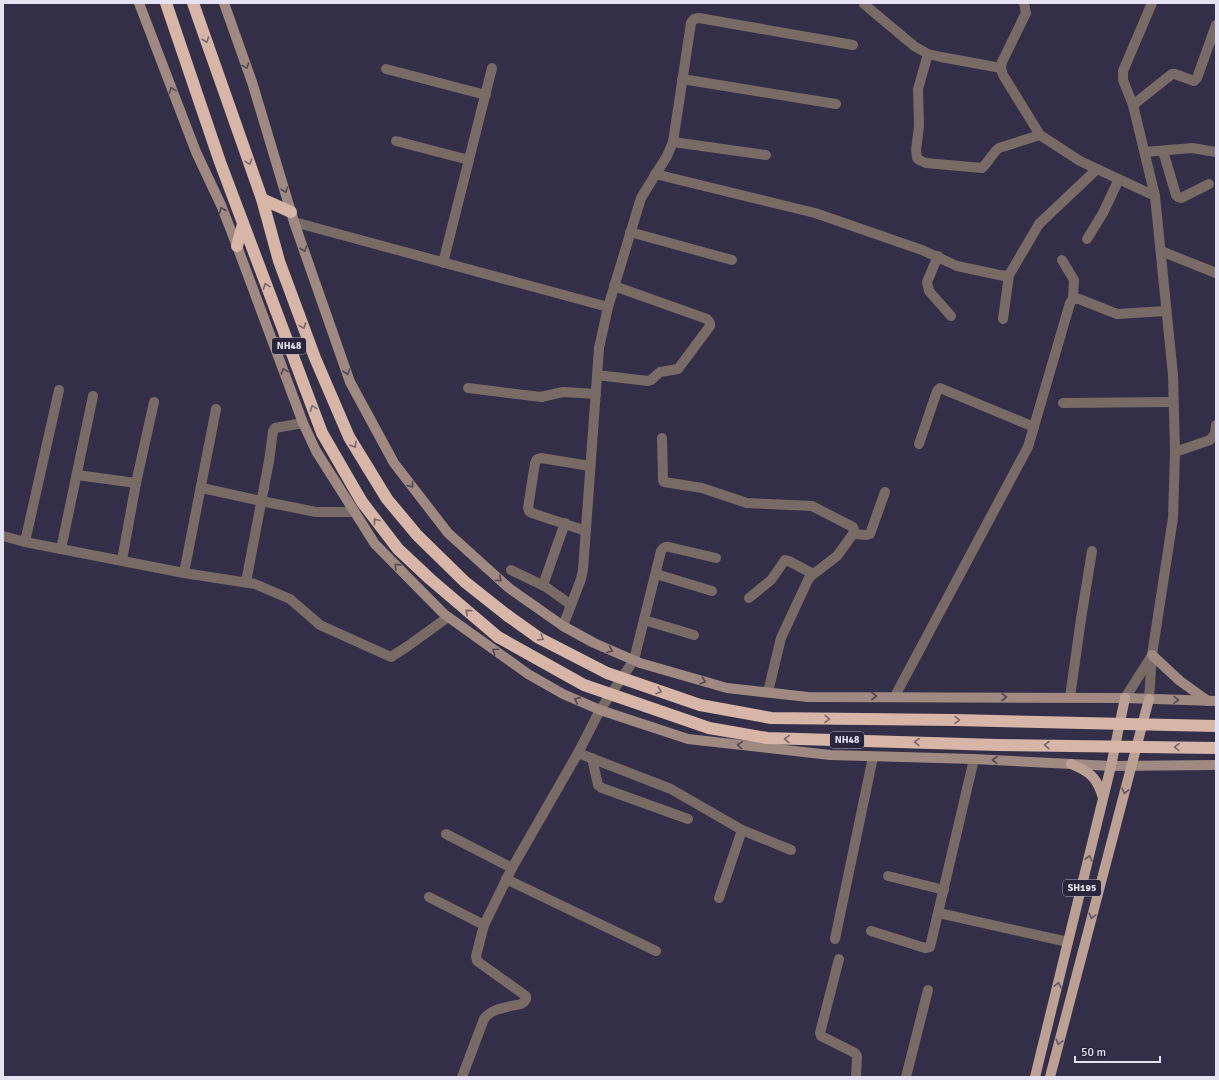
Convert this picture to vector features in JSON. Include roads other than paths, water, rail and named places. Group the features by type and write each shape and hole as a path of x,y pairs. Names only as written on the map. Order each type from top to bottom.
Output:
{"highway":[{"name":"NH48","path":"166,3 220,162 322,433 362,502 398,549 430,579 498,637 584,685 709,728 767,738 997,745 1216,748"},
{"name":"NH48","path":"193,3 262,198 279,261 315,358 349,437 387,499 417,535 465,582 539,638 607,673 700,705 771,718 962,720 1216,726"},
{"path":"262,198 293,217"},
{"path":"237,246 243,224"}],"main road":[{"name":"SH195","path":"1035,1077 1111,766 1125,698"},
{"path":"1050,1077 1110,854 1149,699"},
{"path":"1071,764 1087,771 1095,779 1100,787 1103,798"}],"street":[{"path":"138,3 196,152 221,205 303,423 316,451 375,544 448,617 528,674 563,694 596,708 688,739 830,755 974,759 1111,766 1216,765"},
{"path":"224,3 252,82 293,217 350,382 394,463 448,533 509,588 563,626 594,643 640,663 727,688 808,697 1070,697 1212,701"},
{"path":"1024,3 1026,12 1002,62 1001,68 1002,74 1040,135 1080,161 1155,196"},
{"path":"1149,699 1152,655 1173,518 1175,452 1172,375 1155,196 1133,105 1123,80 1123,71 1152,3"},
{"path":"864,4 914,46 928,54 1001,68"},
{"path":"563,626 583,570 599,348 614,286 641,198 667,156 673,142 691,23 694,19 699,18 853,45"},
{"path":"1133,105 1172,74 1194,80 1197,78 1216,28"},
{"path":"928,54 918,89 919,126 916,150 917,158 919,160 926,163 982,168 999,148 1040,135"},
{"path":"443,263 492,68"},
{"path":"386,69 486,95"},
{"path":"682,78 836,104"},
{"path":"396,141 469,160"},
{"path":"673,142 766,155"},
{"path":"1145,152 1196,148 1216,152"},
{"path":"1163,150 1176,195 1178,197 1181,198 1209,184"},
{"path":"1003,319 1009,275 1039,224 1097,169"},
{"path":"656,174 815,213 922,250 962,267 1004,276 1009,275"},
{"path":"1088,239 1106,208 1119,179"},
{"path":"293,217 443,263 608,308"},
{"path":"630,232 732,260"},
{"path":"1160,251 1216,273"},
{"path":"938,256 927,282 929,291 950,316"},
{"path":"895,696 1028,447 1070,303 1073,299 1074,280 1062,260"},
{"path":"597,375 648,381 660,372 678,369 710,326 707,319 614,286"},
{"path":"1073,299 1079,299 1117,314 1166,311"},
{"path":"468,388 542,397 563,392 596,394"},
{"path":"919,444 937,391 940,388 1034,427"},
{"path":"24,542 59,390"},
{"path":"60,549 93,396"},
{"path":"122,560 136,483 154,402"},
{"path":"1063,403 1173,402"},
{"path":"184,574 202,488 216,409"},
{"path":"246,582 275,428 303,423"},
{"path":"1175,452 1210,440 1215,434 1216,425"},
{"path":"662,438 664,482 702,488 747,503 812,506 853,527 853,534 837,556 813,574 808,580 783,633 768,692"},
{"path":"586,530 532,513 528,508 535,463 537,460 541,458 590,466"},
{"path":"77,475 136,483"},
{"path":"202,488 316,512 354,512"},
{"path":"853,534 866,536 870,534 885,492"},
{"path":"543,585 565,523"},
{"path":"3,536 24,542 122,560 184,574 255,584 290,599 320,625 391,657 448,617"},
{"path":"462,1077 487,1014 492,1011 521,1004 526,998 526,996 477,961 476,956 484,925 512,868 578,753 596,708 630,658 644,620 661,552 666,546 716,558"},
{"path":"1070,697 1092,551"},
{"path":"749,598 771,580 785,560 813,574"},
{"path":"512,570 543,585 571,605"},
{"path":"656,574 712,591"},
{"path":"644,620 694,635"},
{"path":"1125,698 1152,655"},
{"path":"1152,655 1180,681 1212,701"},
{"path":"578,753 670,789 742,830 791,850"},
{"path":"835,939 873,757"},
{"path":"592,758 598,785 602,788 688,820"},
{"path":"871,932 925,948 930,947 974,759"},
{"path":"719,898 742,830"},
{"path":"446,834 512,868"},
{"path":"888,876 944,890"},
{"path":"506,879 656,951"},
{"path":"429,897 484,925"},
{"path":"939,913 1068,942"},
{"path":"839,959 820,1033 821,1036 855,1053 856,1077"},
{"path":"906,1077 928,990"}]}
